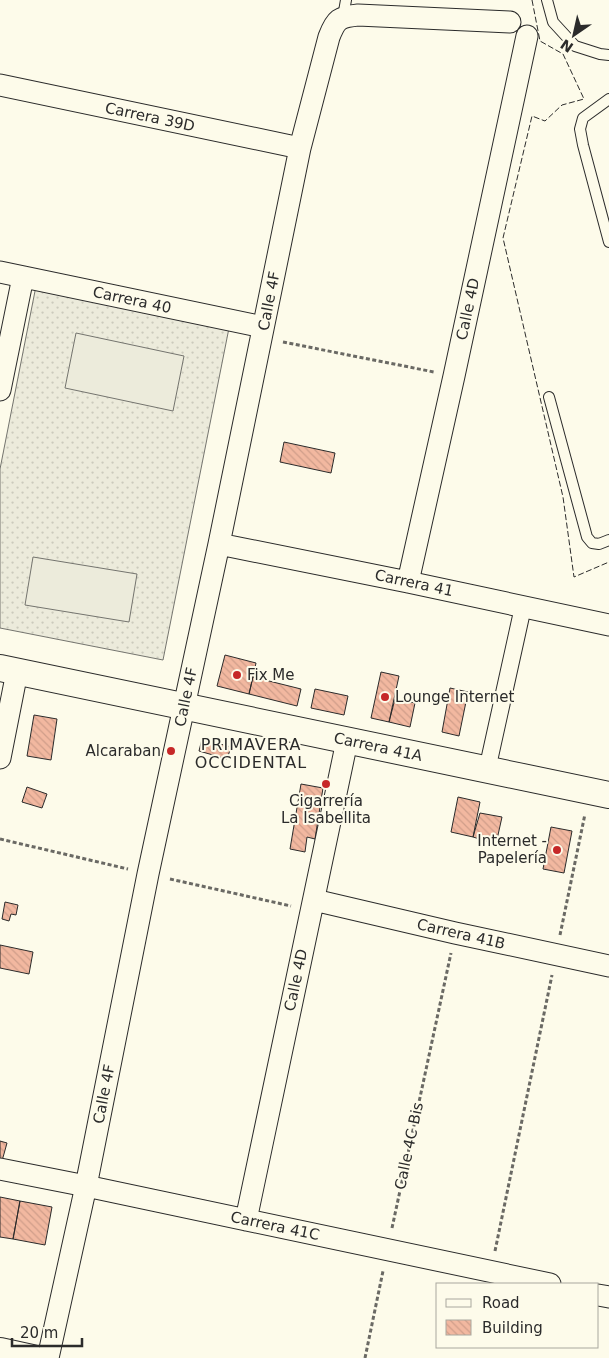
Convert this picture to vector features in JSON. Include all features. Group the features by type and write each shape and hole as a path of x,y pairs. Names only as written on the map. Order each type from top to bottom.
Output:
{"street":[{"path":"344,8 358,15 510,22 523,28 527,36"},
{"name":"Calle 4F","path":"48,1358 86,1186 148,874 219,544 300,148 329,37 344,8"},
{"name":"Calle 4D","path":"408,582 527,36"},
{"name":"Carrera 39D","path":"0,85 300,148"},
{"name":"Carrera 40","path":"0,272 262,332"},
{"path":"0,390 23,277"},
{"name":"Carrera 41","path":"219,544 609,625"},
{"path":"487,770 523,607"},
{"path":"0,758 8,670"},
{"name":"Carrera 41A","path":"8,670 599,793"},
{"name":"Calle 4D","path":"246,1220 348,741"},
{"name":"Carrera 41B","path":"314,900 609,966"},
{"name":"Carrera 41C","path":"0,1169 545,1283"},
{"path":"0,1351 32,1358"}],"lane":[{"path":"547,0 553,22 575,46 609,55"},
{"path":"609,99 583,118 580,129 609,242"},
{"path":"549,398 587,536 592,543 598,544 609,540"}],"path":[{"path":"262,332 454,376"},
{"path":"491,1271 556,955 599,793"},
{"name":"Calle 4C Bis","path":"365,1358 455,933"}],"shaded area":[{"path":"36,286 229,328 163,660 0,628 0,469"},
{"path":"76,333 184,356 173,411 65,388"},
{"path":"33,557 137,574 129,622 25,605"}],"building":[{"path":"284,442 335,453 331,473 280,462"},
{"name":"Fix Me","path":"225,655 256,663 249,694 217,686"},
{"name":"Lounge Internet","path":"381,672 399,676 389,722 371,718"},
{"path":"253,677 301,689 297,706 249,694"},
{"path":"450,688 468,692 459,736 442,732"},
{"path":"315,689 348,696 344,715 311,708"},
{"path":"395,699 415,703 410,727 389,722"},
{"path":"34,715 57,719 51,760 27,756"},
{"path":"202,739 231,747 227,759 199,751"},
{"path":"301,784 323,788 315,839 307,837 305,852 290,849"},
{"path":"27,787 47,794 42,808 22,802"},
{"path":"458,797 480,802 473,837 451,832"},
{"path":"480,813 502,817 496,844 473,837"},
{"name":"Internet - Papelería","path":"551,827 572,831 564,873 543,869"},
{"path":"5,902 18,905 16,915 11,914 9,921 2,919"},
{"path":"0,945 33,952 29,974 0,968"},
{"path":"0,1141 7,1143 2,1161 0,1160"},
{"path":"0,1197 20,1201 13,1239 0,1237"},
{"path":"20,1201 52,1207 45,1245 13,1239"}],"fence":[{"path":"532,0 540,41 563,54 584,99 562,105 545,121 532,116 503,238 563,497 574,577 609,562"}],"place":[{"name":"Fix Me","path":"237,675"},
{"name":"Lounge Internet","path":"385,697"},
{"name":"Alcaraban","path":"171,751"},
{"name":"Cigarrería La Isabellita","path":"326,784"},
{"name":"Internet - Papelería","path":"557,850"}],"district":[{"name":"PRIMAVERA OCCIDENTAL","path":"251,753"}]}
